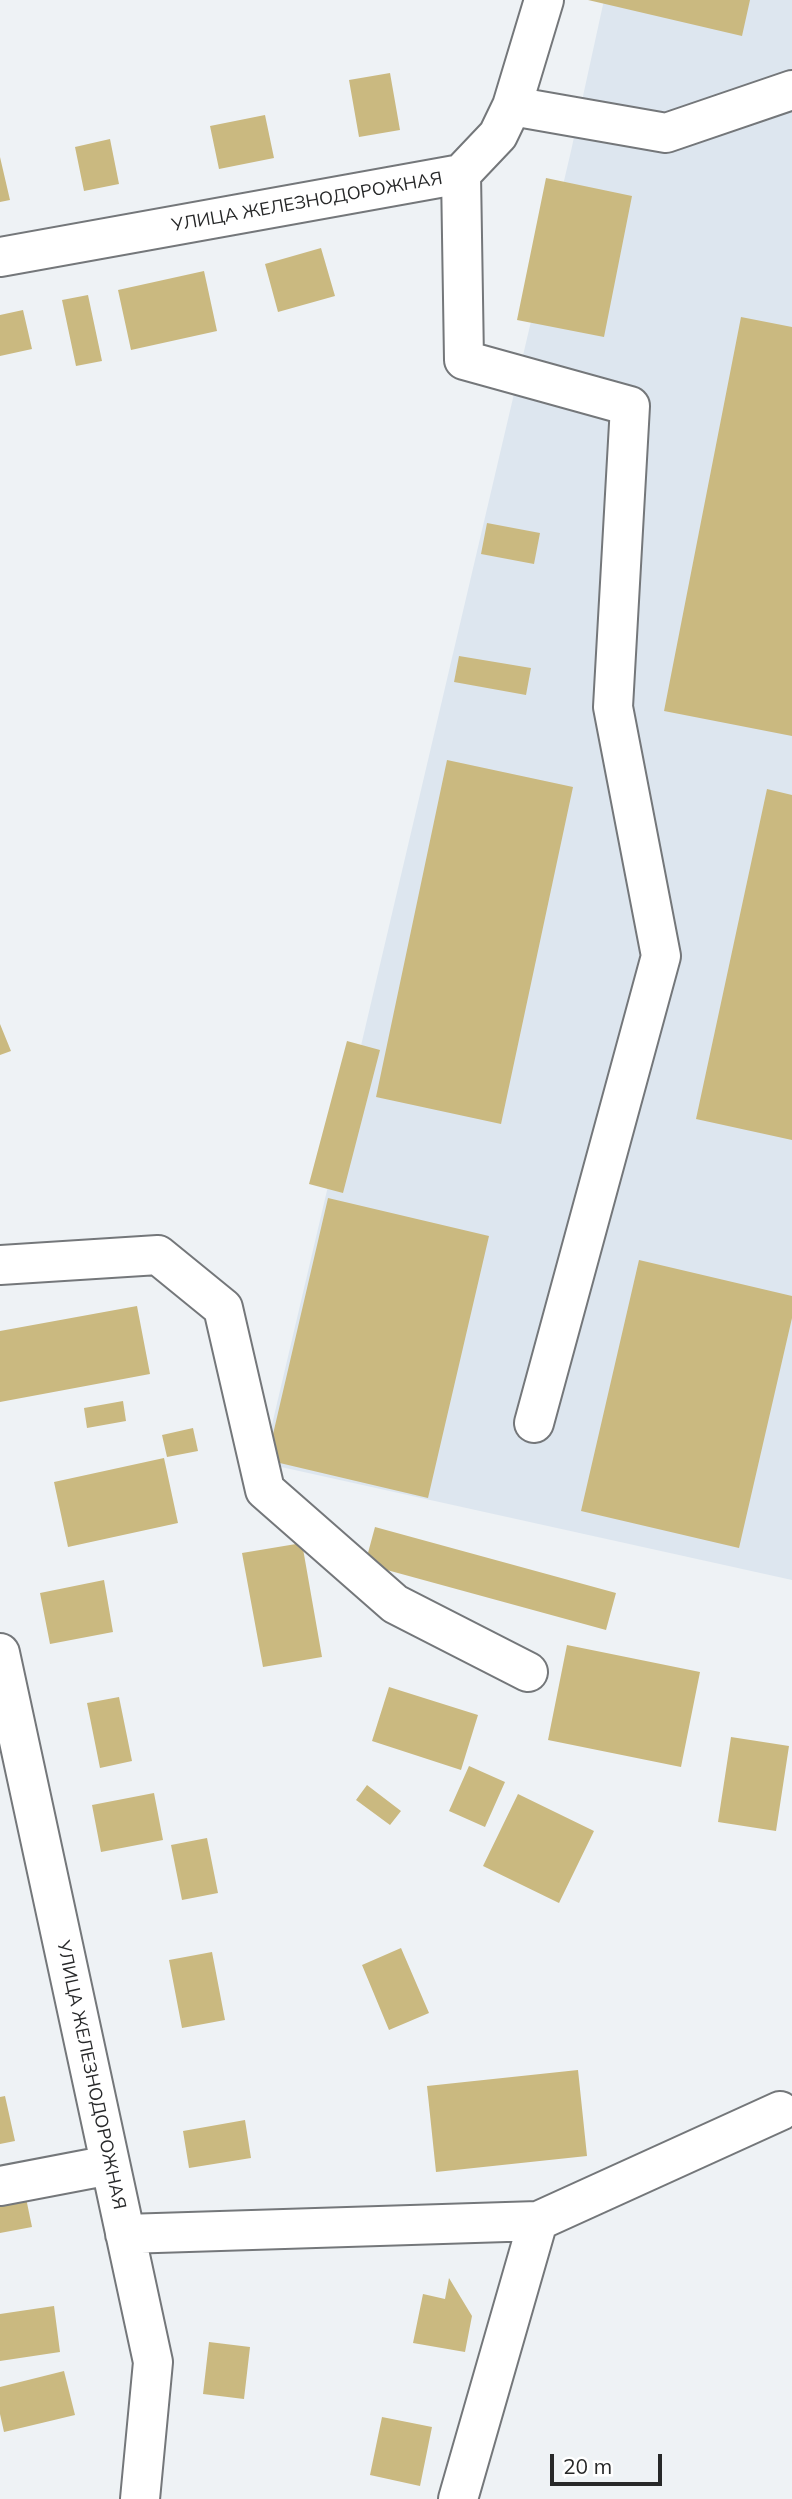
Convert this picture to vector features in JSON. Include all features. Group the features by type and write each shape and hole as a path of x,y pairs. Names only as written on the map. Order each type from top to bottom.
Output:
{"street":[{"name":"УЛИЦА ЖЕЛЕЗНОДОРОЖНАЯ","path":"0,257 461,174 498,135 512,106 544,0"},
{"path":"512,106 666,134 792,90"},
{"path":"461,174 464,360 630,406 613,707 661,956 534,1423"},
{"path":"0,1265 158,1255 223,1308 265,1490 395,1604 528,1672"},
{"name":"УЛИЦА ЖЕЛЕЗНОДОРОЖНАЯ","path":"0,1653 153,2362 140,2499"},
{"path":"125,2234 538,2221 780,2111"},
{"path":"0,2186 110,2165"},
{"path":"458,2499 538,2221"}],"shaded area":[{"path":"604,0 792,0 792,1580 263,1463 571,151"}],"building":[{"path":"588,0 750,0 742,36"},
{"path":"390,73 400,130 359,137 349,80"},
{"path":"265,115 274,158 219,169 210,126"},
{"path":"110,139 119,184 84,191 75,147"},
{"path":"0,157 10,200 0,202"},
{"path":"546,178 632,196 604,337 517,320"},
{"path":"321,248 335,296 278,312 265,264"},
{"path":"204,271 217,331 131,350 118,290"},
{"path":"88,295 102,361 76,366 62,300"},
{"path":"23,310 32,349 0,356 0,315"},
{"path":"741,317 792,327 792,736 664,711"},
{"path":"487,523 540,533 534,564 481,554"},
{"path":"459,656 531,668 526,695 454,682"},
{"path":"447,760 573,787 501,1124 376,1097"},
{"path":"767,789 792,795 792,1140 696,1119"},
{"path":"0,1024 11,1051 0,1055"},
{"path":"347,1041 380,1050 343,1193 309,1184"},
{"path":"328,1198 489,1236 428,1498 267,1460"},
{"path":"639,1260 792,1296 792,1318 739,1548 581,1511"},
{"path":"137,1306 150,1374 0,1402 0,1331"},
{"path":"123,1401 126,1421 87,1428 84,1408"},
{"path":"193,1428 198,1451 167,1457 162,1435"},
{"path":"164,1458 178,1523 68,1547 54,1482"},
{"path":"375,1527 616,1593 606,1630 365,1564"},
{"path":"302,1543 322,1657 263,1667 242,1553"},
{"path":"104,1580 113,1632 50,1644 40,1593"},
{"path":"567,1645 700,1672 681,1767 548,1740"},
{"path":"389,1687 478,1715 461,1770 372,1741"},
{"path":"119,1697 132,1761 100,1768 87,1703"},
{"path":"731,1737 789,1746 776,1831 718,1822"},
{"path":"469,1766 505,1782 485,1827 449,1811"},
{"path":"367,1785 401,1811 390,1825 356,1800"},
{"path":"154,1793 163,1840 101,1852 92,1805"},
{"path":"518,1794 594,1831 559,1903 483,1866"},
{"path":"207,1838 218,1893 182,1900 171,1845"},
{"path":"401,1948 429,2013 389,2030 362,1965"},
{"path":"212,1952 225,2020 182,2028 169,1960"},
{"path":"578,2070 587,2156 436,2172 427,2086"},
{"path":"5,2096 15,2141 0,2144 0,2097"},
{"path":"245,2120 251,2158 189,2168 183,2131"},
{"path":"26,2198 32,2227 0,2233 0,2203"},
{"path":"449,2278 472,2316 465,2352 413,2343 423,2294 445,2299"},
{"path":"54,2306 60,2352 0,2361 0,2314"},
{"path":"209,2342 250,2347 244,2399 203,2394"},
{"path":"64,2371 75,2415 4,2432 0,2414 0,2387"},
{"path":"382,2417 432,2427 420,2486 370,2475"}]}
